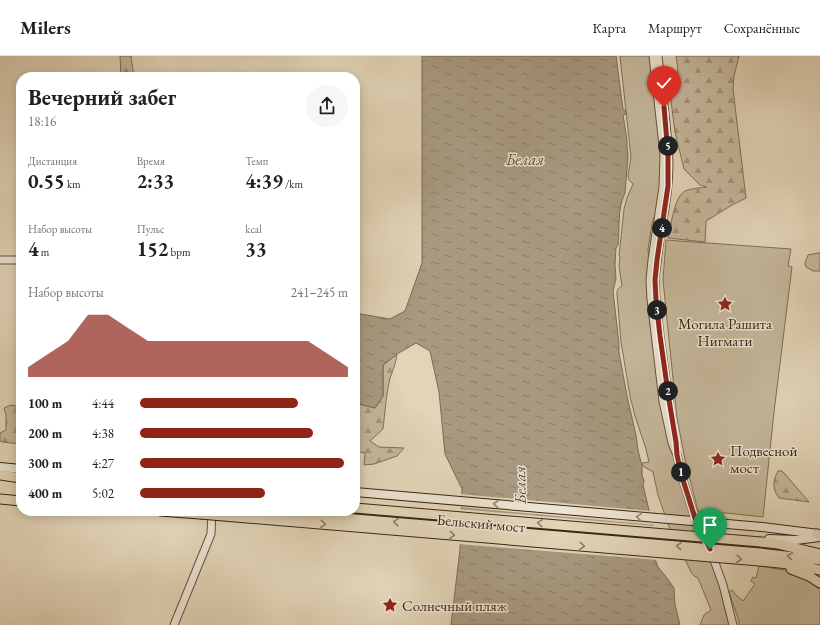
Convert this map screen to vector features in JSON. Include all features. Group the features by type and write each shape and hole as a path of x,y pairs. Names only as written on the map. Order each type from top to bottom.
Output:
{"main road":[{"path":"1,473 16,470"},
{"path":"1,473 16,478"},
{"name":"Бельский мост","path":"360,492 762,527 819,535"},
{"path":"0,499 16,501"},
{"name":"Бельский мост","path":"360,508 735,540 761,540 820,554"},
{"name":"Бельский мост","path":"226,516 759,557"},
{"name":"Бельский мост","path":"314,516 759,557"},
{"path":"761,540 796,540 819,535"},
{"path":"759,557 820,560"},
{"path":"759,557 797,570 820,583"},
{"path":"773,563 797,565 820,570"}],"street":[{"path":"653,56 664,159 663,187 650,280 651,300 663,400 668,428 677,455"},
{"path":"658,56 669,165 668,186 655,280 660,336 677,455 682,477 695,518 710,549 723,585 733,625"},
{"path":"0,260 16,260"},
{"path":"174,625 211,534 212,516"}],"green space":[{"path":"120,56 131,56 133,72 121,72"},
{"path":"620,56 650,56 661,153 660,187 657,210 652,223 648,250 649,260 647,291 660,401 720,588 729,625 700,625 704,615 711,610 698,578 691,572 668,524 658,495 653,472 643,466 642,463 649,462 630,396 621,342 617,294 618,289 622,286 619,256 624,209 633,184 629,180 628,176 631,157"},
{"path":"676,56 739,56 734,76 733,89 746,198 706,221 705,242 668,238 676,205 681,194 688,190 707,187 700,185 684,169 675,132 670,93 678,70"},
{"path":"666,240 791,249 788,266 792,267 763,517 698,511 685,459 677,418 663,280"},
{"path":"820,253 820,271 813,271 806,267 805,263 808,255"},
{"path":"397,354 390,378 383,429 370,441 379,447 404,448 397,456 374,464 364,465 365,453 360,452 360,404 375,408 383,396 383,365"},
{"path":"11,405 16,406 16,443 0,441 0,433 6,430 6,415 4,408"},
{"path":"778,471 782,471 785,474 809,502 779,498 774,488 775,478"},
{"path":"759,566 796,572 820,586 820,625 739,625 729,592 732,590 743,601 755,584 751,581 753,577 756,578"}],"water":[{"name":"Белая","path":"422,56 616,56 623,109 626,111 626,114 623,115 628,157 625,193 622,199 620,212 615,264 616,279 613,291 619,352 642,466 644,481 643,485 653,527 654,556 658,567 674,588 675,605 680,625 451,625 460,549 462,489 445,454 439,392 430,351 416,343 397,354 383,365 383,396 375,408 360,404 360,314 390,319 405,311 422,263"}],"pier":[{"path":"460,494 651,511 655,525 459,507"},
{"path":"459,509 655,526 656,538 459,522"},
{"path":"459,524 656,555 658,560 458,544"}],"place":[{"name":"Могила Рашита Нигмати","path":"725,304"},
{"name":"Подвесной мост","path":"718,459"},
{"name":"Солнечный пляж","path":"390,605"}],"route":[{"path":"664,107 669,165 668,186 655,280 656,300 677,455 682,477 695,518 710,549"}]}
